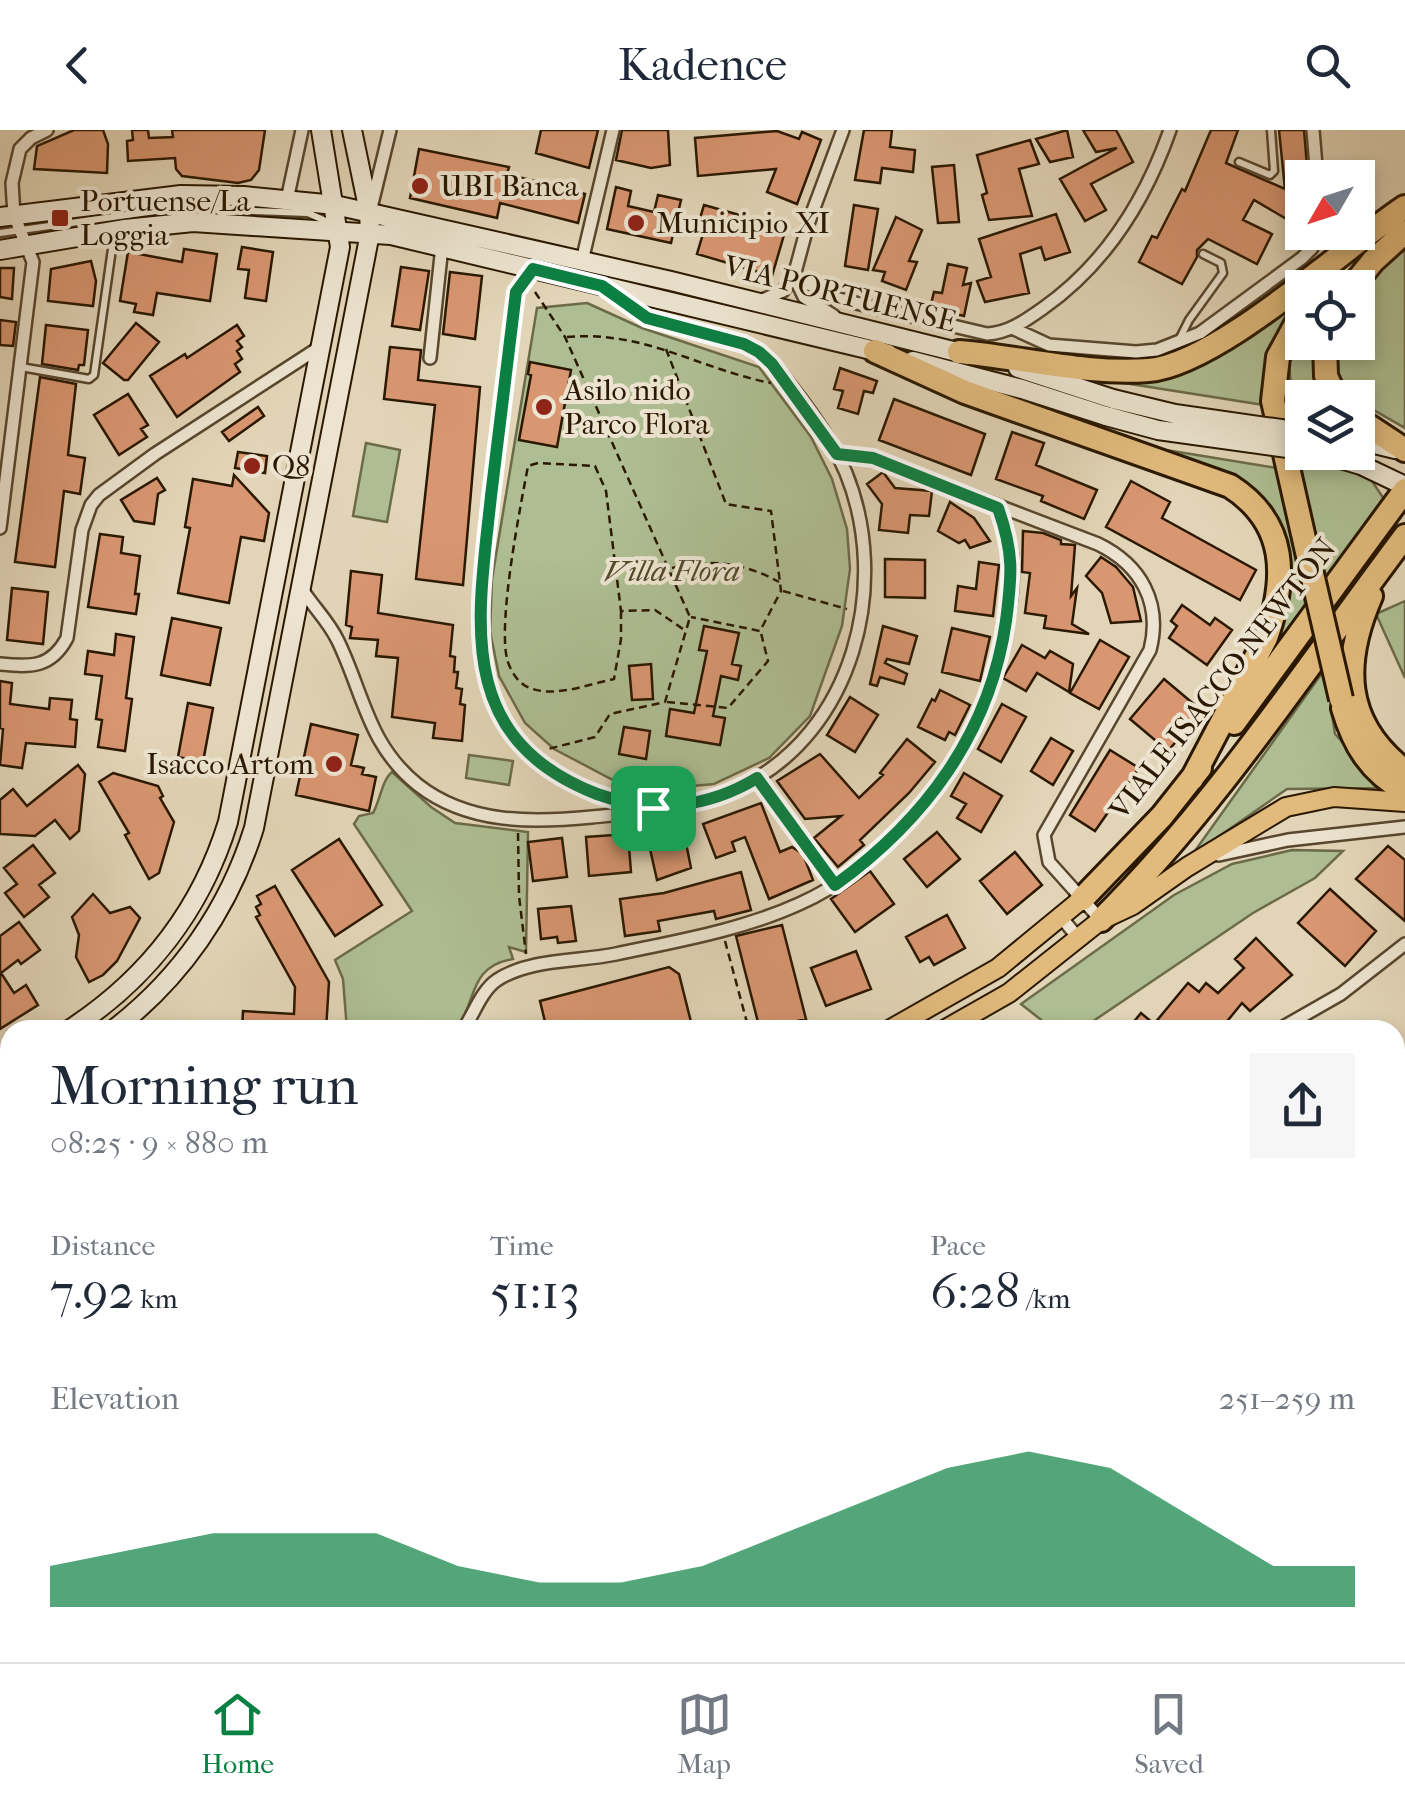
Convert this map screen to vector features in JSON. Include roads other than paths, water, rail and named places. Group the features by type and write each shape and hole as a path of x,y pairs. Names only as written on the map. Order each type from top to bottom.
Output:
{"highway":[{"path":"1375,230 1405,207"},
{"path":"1366,270 1405,232"},
{"path":"1334,270 1348,250"},
{"path":"959,352 1116,370 1168,367 1194,357 1348,250"},
{"path":"1285,341 1278,357 1273,401 1341,699 1353,736 1366,759 1388,781 1405,791"},
{"path":"874,351 948,385 1230,486 1245,495 1264,518 1280,567 1275,613 1266,638 1192,779"},
{"path":"1375,431 1405,451"},
{"name":"VIALE ISACCO NEWTON","path":"1082,899 1192,779 1405,488"},
{"name":"VIALE ISACCO NEWTON","path":"1102,920 1222,783 1405,536"},
{"path":"1384,564 1355,636 1351,679 1356,704 1371,736 1405,771"}],"main road":[{"path":"83,1020 144,970 170,938 204,882 228,822 340,247 321,130"},
{"path":"124,1020 158,993 208,926 241,863 257,812 370,222 352,130"},
{"name":"VIA PORTUENSE","path":"0,250 16,227 156,196 287,200 337,218"},
{"name":"VIA PORTUENSE","path":"16,227 110,232 206,222 337,218 370,222 582,261 846,323 959,352 1109,407 1158,430 1285,448"},
{"name":"VIA PORTUENSE","path":"370,222 442,246 1022,388 1109,407 1285,430"},
{"path":"1375,444 1405,451"},
{"path":"1371,470 1405,488"},
{"path":"1102,920 1133,905 1256,824 1301,802 1334,797 1405,802"},
{"name":"VIALE ISACCO NEWTON","path":"907,1020 998,968 1082,899"},
{"name":"VIALE ISACCO NEWTON","path":"962,1020 1009,993 1102,920"}],"street":[{"path":"0,528 33,267 16,227 12,187 20,130"},
{"path":"20,149 47,130"},
{"path":"287,200 302,130"},
{"path":"370,222 390,130"},
{"path":"582,261 613,130"},
{"path":"756,302 783,291 794,276 842,130"},
{"path":"794,276 836,298 910,318 980,333 1012,328 1059,296 1114,240 1147,187 1170,130"},
{"path":"1313,130 1316,160"},
{"path":"430,358 442,246"},
{"path":"1012,328 1039,341 1067,346 1136,352 1178,343 1200,333 1310,250"},
{"path":"533,269 516,292 481,587 478,634 482,663 493,698 509,727 540,760 596,793 653,808"},
{"path":"794,276 804,297 846,323"},
{"path":"300,586 332,628 376,736 400,768 434,796 470,812 520,819 581,818 709,799 757,778 796,746 824,711 845,674 862,614 866,579 863,540 853,494 837,454 786,382 756,349 647,318 602,286"},
{"path":"0,664 39,666 60,652 66,638 82,530 99,494 320,347"},
{"path":"837,454 873,458 1114,552 1139,576 1154,609 1154,637 1146,660 1044,835 1049,862 1102,920"},
{"path":"469,1020 490,986 504,976 527,968 598,958 722,930 797,905 835,885 880,850 933,794 961,753 982,712 1004,636 1012,563 998,508"},
{"path":"268,622 292,626"},
{"path":"1187,867 1227,852 1288,840 1405,827"},
{"path":"1061,917 1079,938"},
{"path":"1296,1020 1341,994 1405,944"}],"lane":[{"path":"1239,162 1262,173 1270,175 1274,171 1271,130"},
{"name":"VIA PORTUENSE","path":"204,207 244,196"},
{"name":"VIA PORTUENSE","path":"0,234 16,227 176,208 308,213 337,218"},
{"path":"21,367 88,379 94,375 112,249 110,232"},
{"path":"1178,343 1188,320 1223,272 1221,263 1203,254"}],"place":[{"name":"UBI Banca","path":"420,186"},
{"name":"Portuense/La Loggia","path":"60,218"},
{"name":"Municipio XI","path":"636,223"},
{"name":"Asilo nido Parco Flora","path":"544,407"},
{"name":"Q8","path":"252,466"},
{"name":"Isacco Artom","path":"334,764"}],"park label":[{"name":"Villa Flora","path":"672,571"}]}
